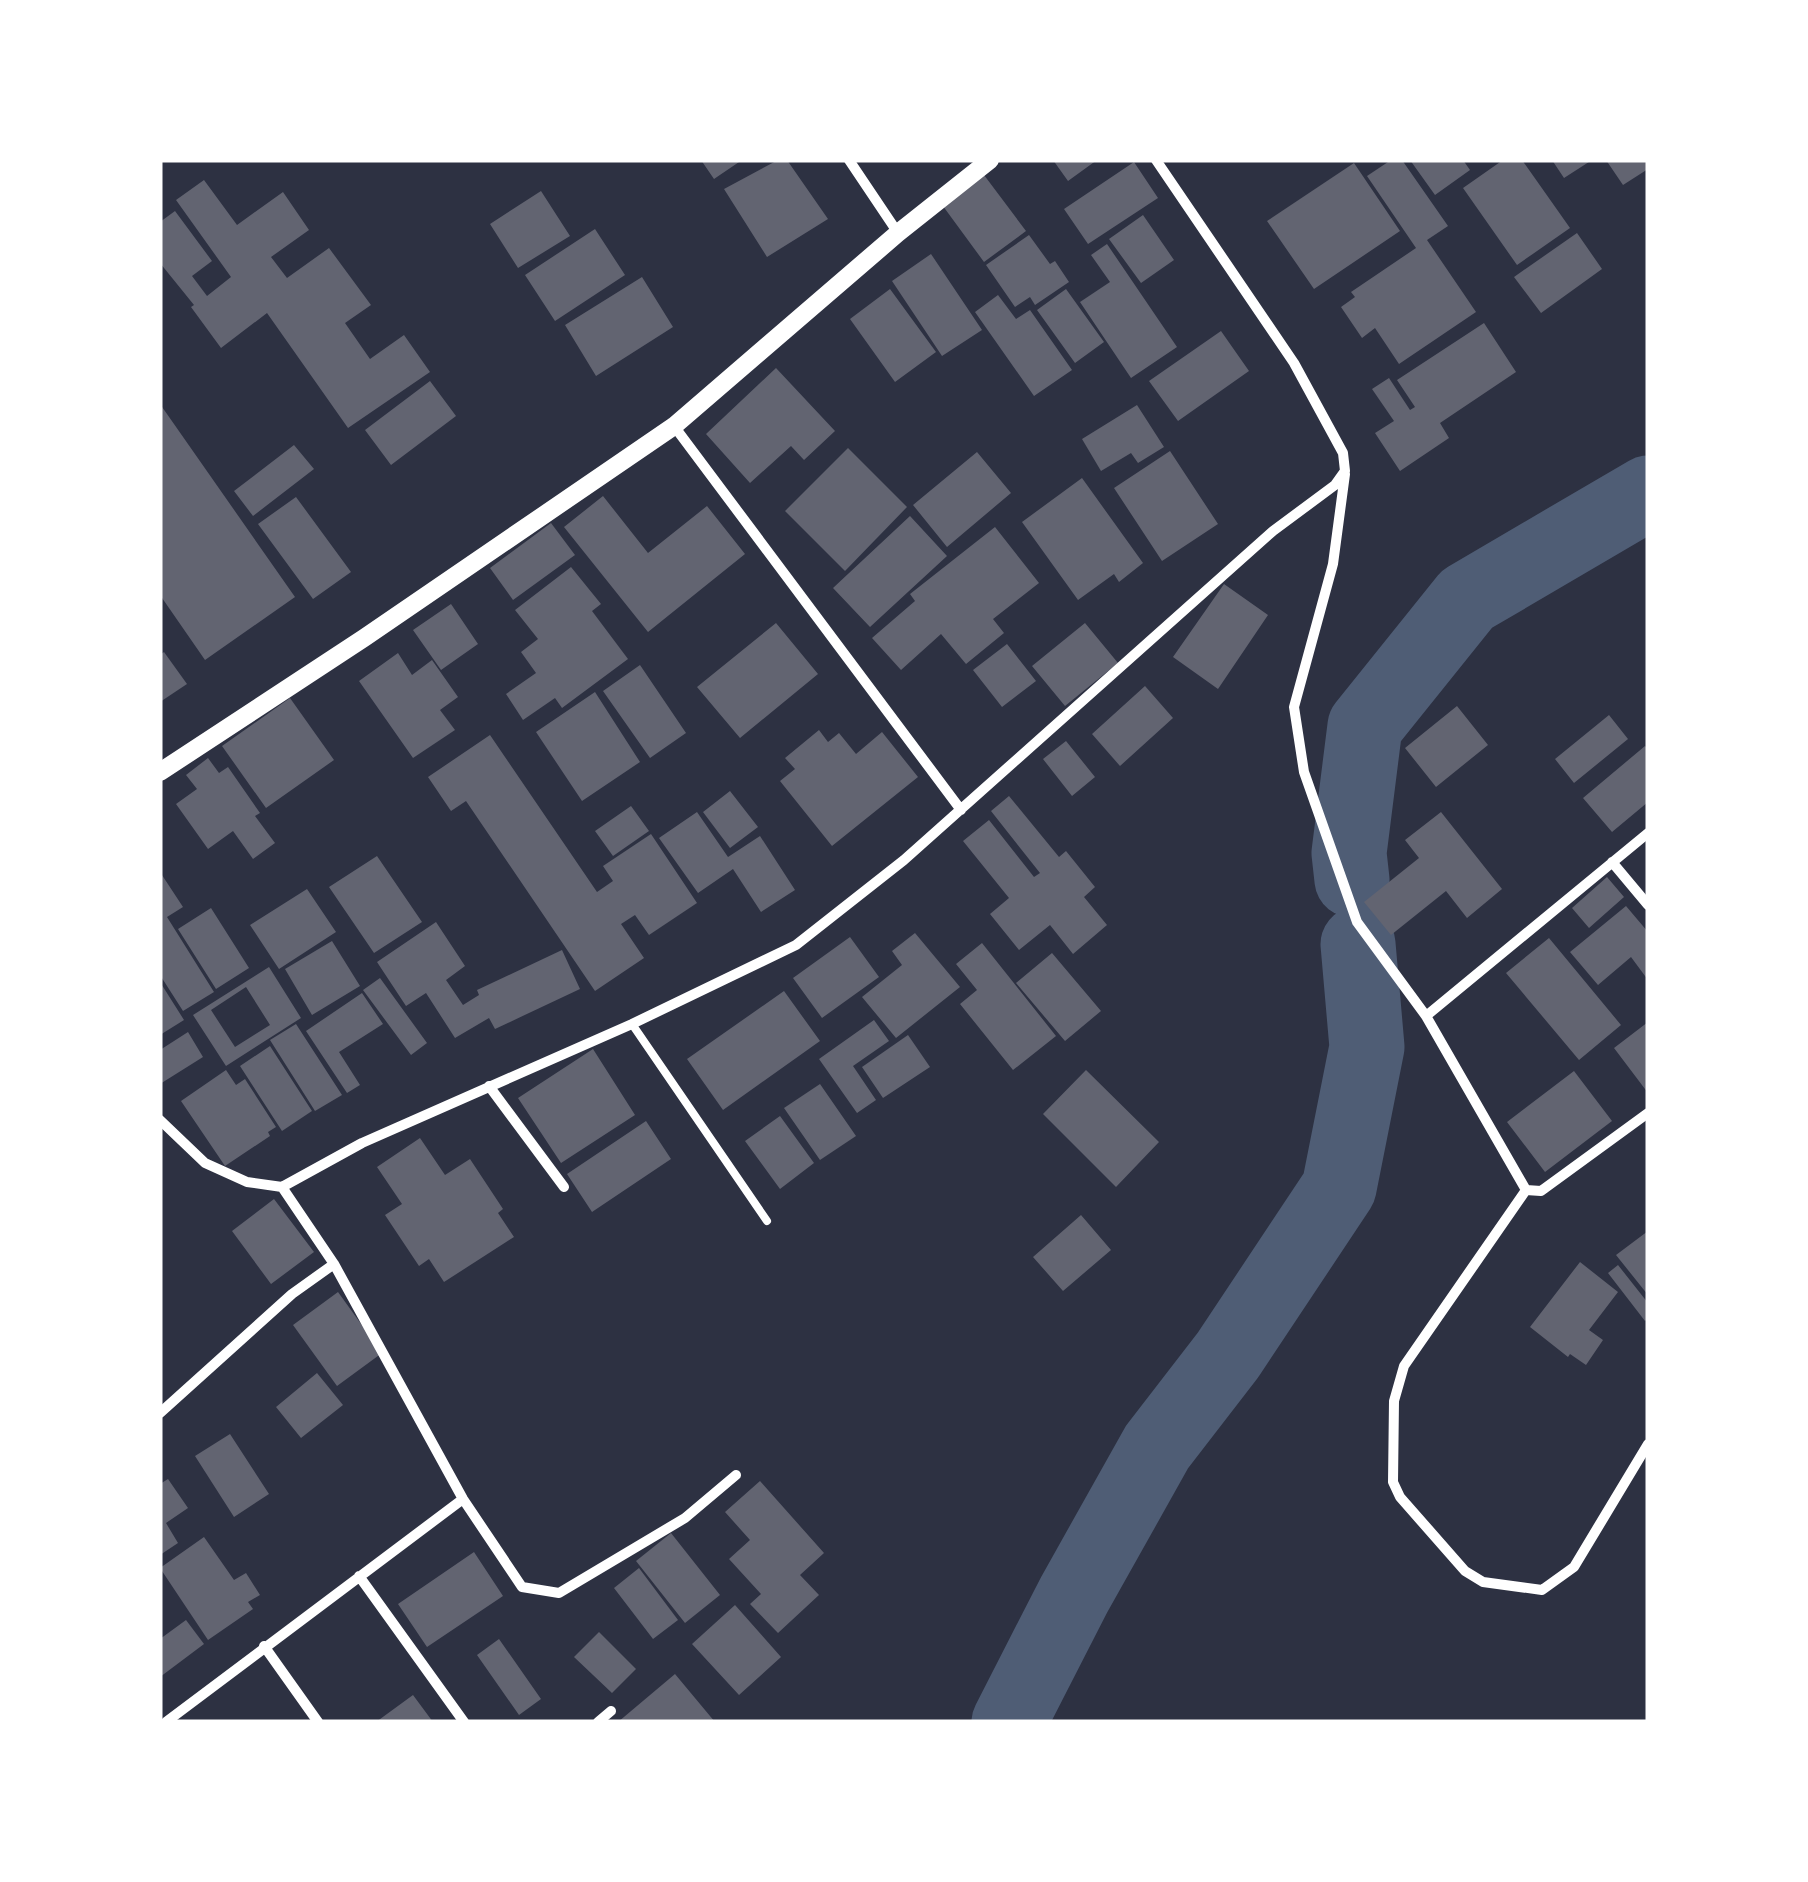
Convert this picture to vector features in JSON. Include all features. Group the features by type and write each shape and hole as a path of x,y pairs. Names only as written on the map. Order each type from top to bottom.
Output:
{"street":[{"path":"849,160 898,233"},
{"path":"160,772 674,426 898,233 990,160"},
{"path":"1156,160 1294,363 1343,453 1345,472 1332,564 1294,708 1304,772 1357,922 1426,1016 1526,1190"},
{"path":"674,426 961,810"},
{"path":"160,1120 205,1164 247,1182 282,1187 362,1143 632,1024 796,945 860,898 1273,531 1335,485 1345,472"},
{"path":"1426,1016 1648,833"},
{"path":"1612,862 1648,905"},
{"path":"489,1086 564,1187"},
{"path":"1526,1190 1541,1191 1648,1112"},
{"path":"282,1187 334,1264 463,1499 522,1586 558,1593 685,1518 736,1475"},
{"path":"1526,1190 1404,1366 1394,1401 1394,1482 1400,1497 1465,1571 1483,1582 1542,1590 1574,1567 1648,1444"},
{"path":"160,1413 292,1294 334,1264"},
{"path":"166,1722 463,1499"},
{"path":"359,1576 464,1722"},
{"path":"264,1646 318,1722"},
{"path":"598,1722 611,1711"}],"lane":[{"path":"632,1024 767,1221"}],"building":[{"path":"701,160 742,160 714,179"},
{"path":"778,160 787,160 828,219 767,257 724,189"},
{"path":"1053,160 1097,160 1068,181"},
{"path":"1391,160 1402,160 1448,226 1427,240 1476,312 1399,364 1375,328 1362,338 1341,307 1355,297 1351,292 1416,248 1367,176"},
{"path":"1410,160 1463,160 1470,170 1435,195"},
{"path":"1503,160 1522,160 1570,228 1517,265 1463,188"},
{"path":"1552,160 1592,160 1564,178"},
{"path":"1606,160 1648,160 1648,169 1623,185"},
{"path":"1134,162 1158,198 1088,244 1064,209"},
{"path":"1354,163 1400,231 1314,289 1267,221"},
{"path":"981,171 1026,231 984,262 940,202"},
{"path":"204,180 237,225 283,192 309,230 271,257 287,278 329,248 371,305 345,323 370,359 404,335 430,372 348,428 267,313 221,348 191,307 194,305 160,263 160,222 175,211 212,261 192,276 207,296 231,277 176,200"},
{"path":"541,191 570,236 518,268 490,224"},
{"path":"1143,215 1174,260 1141,283 1109,239"},
{"path":"595,229 625,275 555,321 525,275"},
{"path":"1577,233 1602,269 1541,313 1514,277"},
{"path":"1029,235 1069,282 1035,305 1030,297 1015,307 986,265"},
{"path":"1107,244 1177,347 1131,378 1080,302 1110,282 1091,255"},
{"path":"931,254 982,330 942,356 892,281"},
{"path":"642,277 673,327 596,376 565,325"},
{"path":"890,289 936,352 895,382 850,319"},
{"path":"1066,289 1104,342 1075,363 1037,310"},
{"path":"998,295 1016,319 1030,310 1072,370 1034,396 975,312"},
{"path":"1484,323 1516,372 1440,423 1449,438 1400,471 1375,433 1394,421 1372,389 1389,378 1410,410 1415,407 1397,380"},
{"path":"1221,331 1249,371 1178,421 1149,381"},
{"path":"776,368 835,431 804,460 791,446 750,483 706,434"},
{"path":"430,381 456,416 391,465 365,430"},
{"path":"160,404 295,597 205,660 160,595"},
{"path":"1137,405 1164,447 1138,463 1131,453 1101,471 1082,439"},
{"path":"294,445 314,469 253,516 234,491"},
{"path":"848,448 907,507 845,571 785,511"},
{"path":"1170,451 1218,524 1162,561 1114,488"},
{"path":"977,452 1011,493 947,547 913,505"},
{"path":"1082,478 1143,563 1119,582 1114,574 1078,600 1022,522"},
{"path":"603,496 648,553 707,506 745,554 648,632 564,527"},
{"path":"296,497 351,572 313,599 258,524"},
{"path":"910,516 947,556 870,627 833,588"},
{"path":"551,523 575,555 513,600 490,568"},
{"path":"995,527 1039,583 993,619 1004,633 966,664 941,634 901,670 872,638 915,601 910,594"},
{"path":"571,567 601,604 592,611 628,659 562,708 555,698 523,720 506,694 536,673 521,652 538,639 515,610"},
{"path":"1224,584 1268,615 1218,689 1173,657"},
{"path":"451,604 478,644 441,670 413,630"},
{"path":"776,623 818,674 740,738 697,687"},
{"path":"1085,623 1118,663 1065,706 1032,666"},
{"path":"1007,644 1036,681 1002,707 973,670"},
{"path":"164,652 187,684 160,702 160,655"},
{"path":"398,653 412,675 432,660 458,697 440,710 455,730 413,758 359,681"},
{"path":"640,665 686,733 650,758 603,691"},
{"path":"1145,686 1173,718 1120,766 1092,734"},
{"path":"595,692 640,762 582,801 536,732"},
{"path":"290,698 334,760 266,808 222,746"},
{"path":"1457,706 1488,745 1436,787 1405,748"},
{"path":"1609,715 1628,739 1574,783 1555,759"},
{"path":"819,730 828,742 839,733 856,754 882,732 918,777 832,846 780,781 795,769 785,758"},
{"path":"490,735 597,892 613,881 603,866 651,834 697,903 649,935 635,915 621,924 644,958 595,991 466,801 451,811 428,777"},
{"path":"1066,741 1095,777 1072,796 1043,759"},
{"path":"1645,746 1648,802 1612,832 1583,798"},
{"path":"208,758 219,773 228,767 260,813 255,816 275,843 253,859 233,831 208,849 176,804 197,789 186,775"},
{"path":"730,791 758,827 730,848 703,812"},
{"path":"1009,796 1059,857 1066,851 1095,887 1084,897 1107,925 1073,954 1050,925 1019,950 990,914 1009,898 963,841 989,820 1034,877 1040,873 991,811"},
{"path":"631,806 649,831 613,856 595,831"},
{"path":"697,812 728,857 760,836 795,890 761,912 733,869 698,893 659,838"},
{"path":"1441,812 1502,889 1467,918 1446,891 1391,935 1364,902 1419,858 1405,840"},
{"path":"377,856 422,922 374,953 329,887"},
{"path":"160,872 183,907 167,917 214,992 183,1011 160,975"},
{"path":"1607,877 1624,897 1589,928 1572,908"},
{"path":"307,889 336,932 279,969 250,925"},
{"path":"1626,906 1648,932 1648,980 1631,957 1598,985 1570,952"},
{"path":"211,908 249,968 216,989 178,929"},
{"path":"436,922 465,966 446,980 463,1005 479,995 477,990 562,950 580,989 495,1029 489,1018 455,1038 426,993 406,1006 377,962"},
{"path":"915,933 960,987 896,1038 862,997 902,965 892,951"},
{"path":"850,937 879,977 822,1018 793,978"},
{"path":"1549,938 1621,1025 1579,1060 1506,973"},
{"path":"332,941 360,986 312,1015 285,969"},
{"path":"982,943 1056,1036 1013,1070 960,1004 977,990 956,964"},
{"path":"1052,953 1101,1011 1065,1041 1016,983"},
{"path":"269,967 301,1018 226,1066 193,1015","holes":["246,987 270,1025 235,1047 211,1010"]},
{"path":"380,978 427,1043 411,1055 363,990"},
{"path":"160,982 184,1020 160,1035"},
{"path":"784,991 820,1041 723,1110 687,1059"},
{"path":"362,993 383,1024 339,1052 360,1085 347,1093 306,1031"},
{"path":"874,1020 889,1041 853,1066 876,1100 857,1113 819,1059"},
{"path":"1648,1022 1648,1093 1614,1048"},
{"path":"296,1024 342,1095 315,1111 270,1040"},
{"path":"188,1032 203,1057 160,1084 160,1050"},
{"path":"908,1035 930,1067 883,1098 862,1067"},
{"path":"270,1046 312,1111 282,1131 240,1066"},
{"path":"593,1049 635,1115 561,1163 518,1098"},
{"path":"226,1070 236,1085 245,1079 276,1127 268,1132 270,1136 225,1166 181,1101"},
{"path":"1086,1070 1159,1142 1116,1187 1043,1114"},
{"path":"1574,1071 1612,1121 1545,1172 1507,1122"},
{"path":"820,1084 856,1136 820,1160 784,1108"},
{"path":"780,1116 814,1163 780,1189 745,1141"},
{"path":"646,1121 671,1159 592,1212 567,1174"},
{"path":"420,1138 445,1175 470,1159 503,1209 498,1213 514,1237 444,1282 429,1259 419,1266 385,1215 402,1204 377,1167"},
{"path":"274,1199 314,1252 271,1284 232,1231"},
{"path":"1081,1215 1111,1250 1063,1291 1033,1257"},
{"path":"1648,1231 1648,1295 1616,1255"},
{"path":"1580,1262 1618,1292 1589,1330 1603,1340 1586,1365 1570,1354 1568,1357 1530,1327"},
{"path":"1618,1265 1648,1303 1645,1321 1608,1273"},
{"path":"338,1292 382,1353 337,1386 293,1325"},
{"path":"317,1373 343,1405 301,1438 276,1407"},
{"path":"230,1434 269,1494 234,1517 195,1456"},
{"path":"168,1479 188,1508 166,1523 178,1543 160,1555 160,1484"},
{"path":"760,1481 824,1553 800,1575 819,1595 778,1633 750,1604 761,1594 729,1559 750,1540 725,1512"},
{"path":"671,1533 720,1595 685,1623 636,1561"},
{"path":"204,1537 234,1580 246,1573 260,1595 248,1602 253,1609 208,1640 160,1568"},
{"path":"474,1552 503,1596 427,1647 398,1604"},
{"path":"639,1568 678,1620 653,1639 614,1588"},
{"path":"735,1605 781,1657 739,1695 692,1644"},
{"path":"186,1620 204,1644 160,1677 160,1639"},
{"path":"599,1632 636,1669 612,1693 574,1657"},
{"path":"499,1639 541,1699 519,1715 477,1655"},
{"path":"675,1674 715,1722 618,1722"},
{"path":"413,1695 433,1722 376,1722"}],"waterway":[{"path":"1352,880 1349,853 1365,726 1467,599 1648,493"},
{"path":"1009,1722 1157,1447 1228,1355 1339,1188 1367,1047 1358,944"}]}
